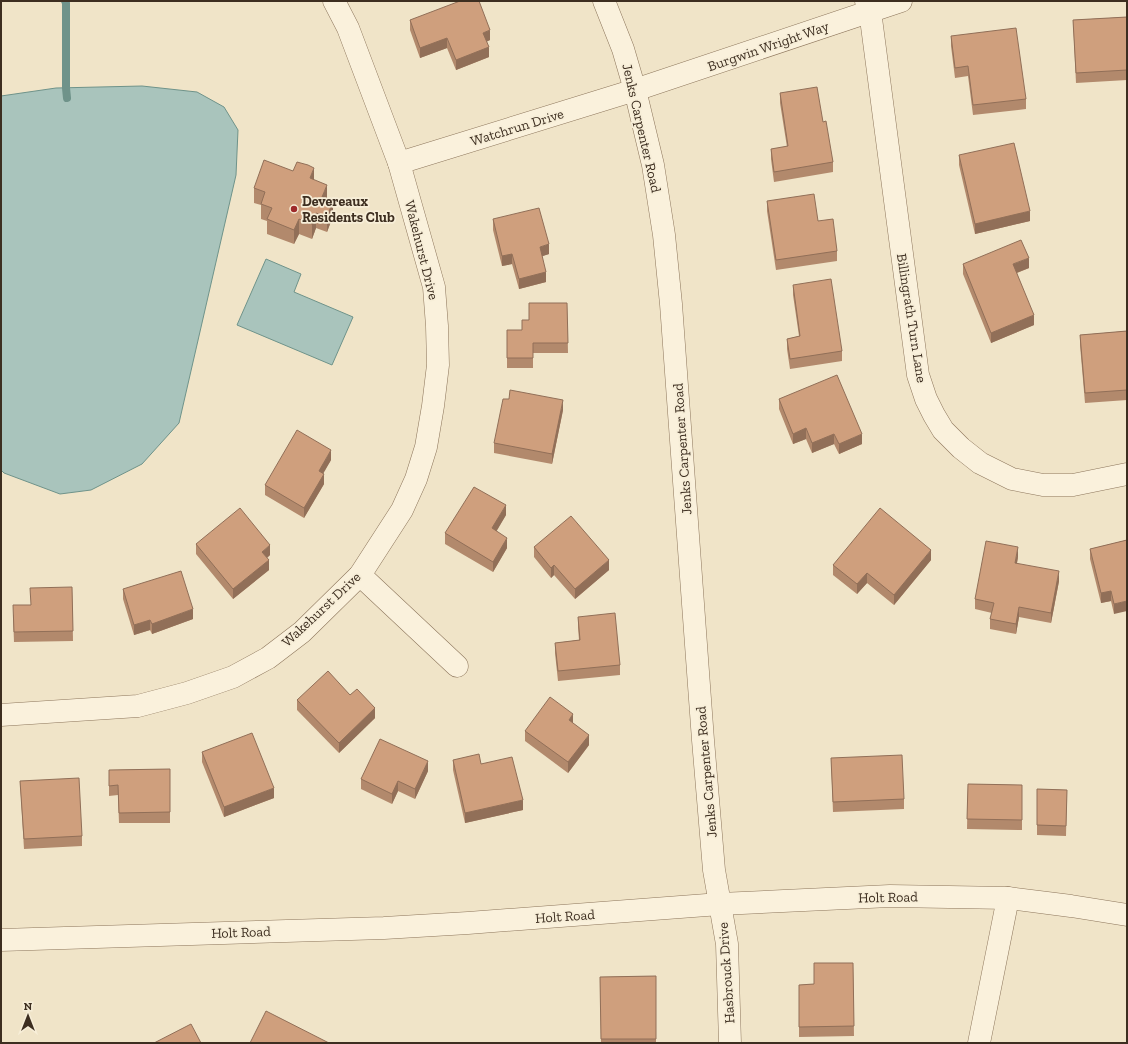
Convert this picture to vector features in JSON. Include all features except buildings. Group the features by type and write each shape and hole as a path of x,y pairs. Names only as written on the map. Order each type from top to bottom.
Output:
{"street":[{"name":"Wakehurst Drive","path":"1,715 138,706 187,693 233,677 268,658 302,632 360,575 402,510 416,479 426,447 433,406 438,365 434,287 399,163 348,28 334,1"},
{"name":"Jenks Carpenter Road","path":"604,1 623,49 635,90 653,164 664,235 672,304 703,740 714,870 720,904"},
{"name":"Burgwin Wright Way","path":"635,90 868,6 901,1"},
{"name":"Billingrath Turn Lane","path":"868,6 918,375 926,400 934,415 943,430 961,448 980,463 1012,479 1043,485 1073,485 1127,474"},
{"name":"Watchrun Drive","path":"399,163 635,90"},
{"path":"360,575 457,666"},
{"name":"Holt Road","path":"1,940 384,928 720,904 890,896 1008,898 1127,915"},
{"path":"979,1043 1008,898"},
{"name":"Hasbrouck Drive","path":"720,904 727,944 730,1043"}],"water":[{"path":"142,86 197,92 224,107 238,130 236,175 179,423 142,464 91,490 60,494 4,473 1,470 1,96 56,88"},
{"path":"266,259 301,274 294,292 353,317 332,365 237,325"}],"waterway":[{"path":"65,1 67,98"}],"place":[{"name":"Devereaux Residents Club","path":"294,209"}]}
